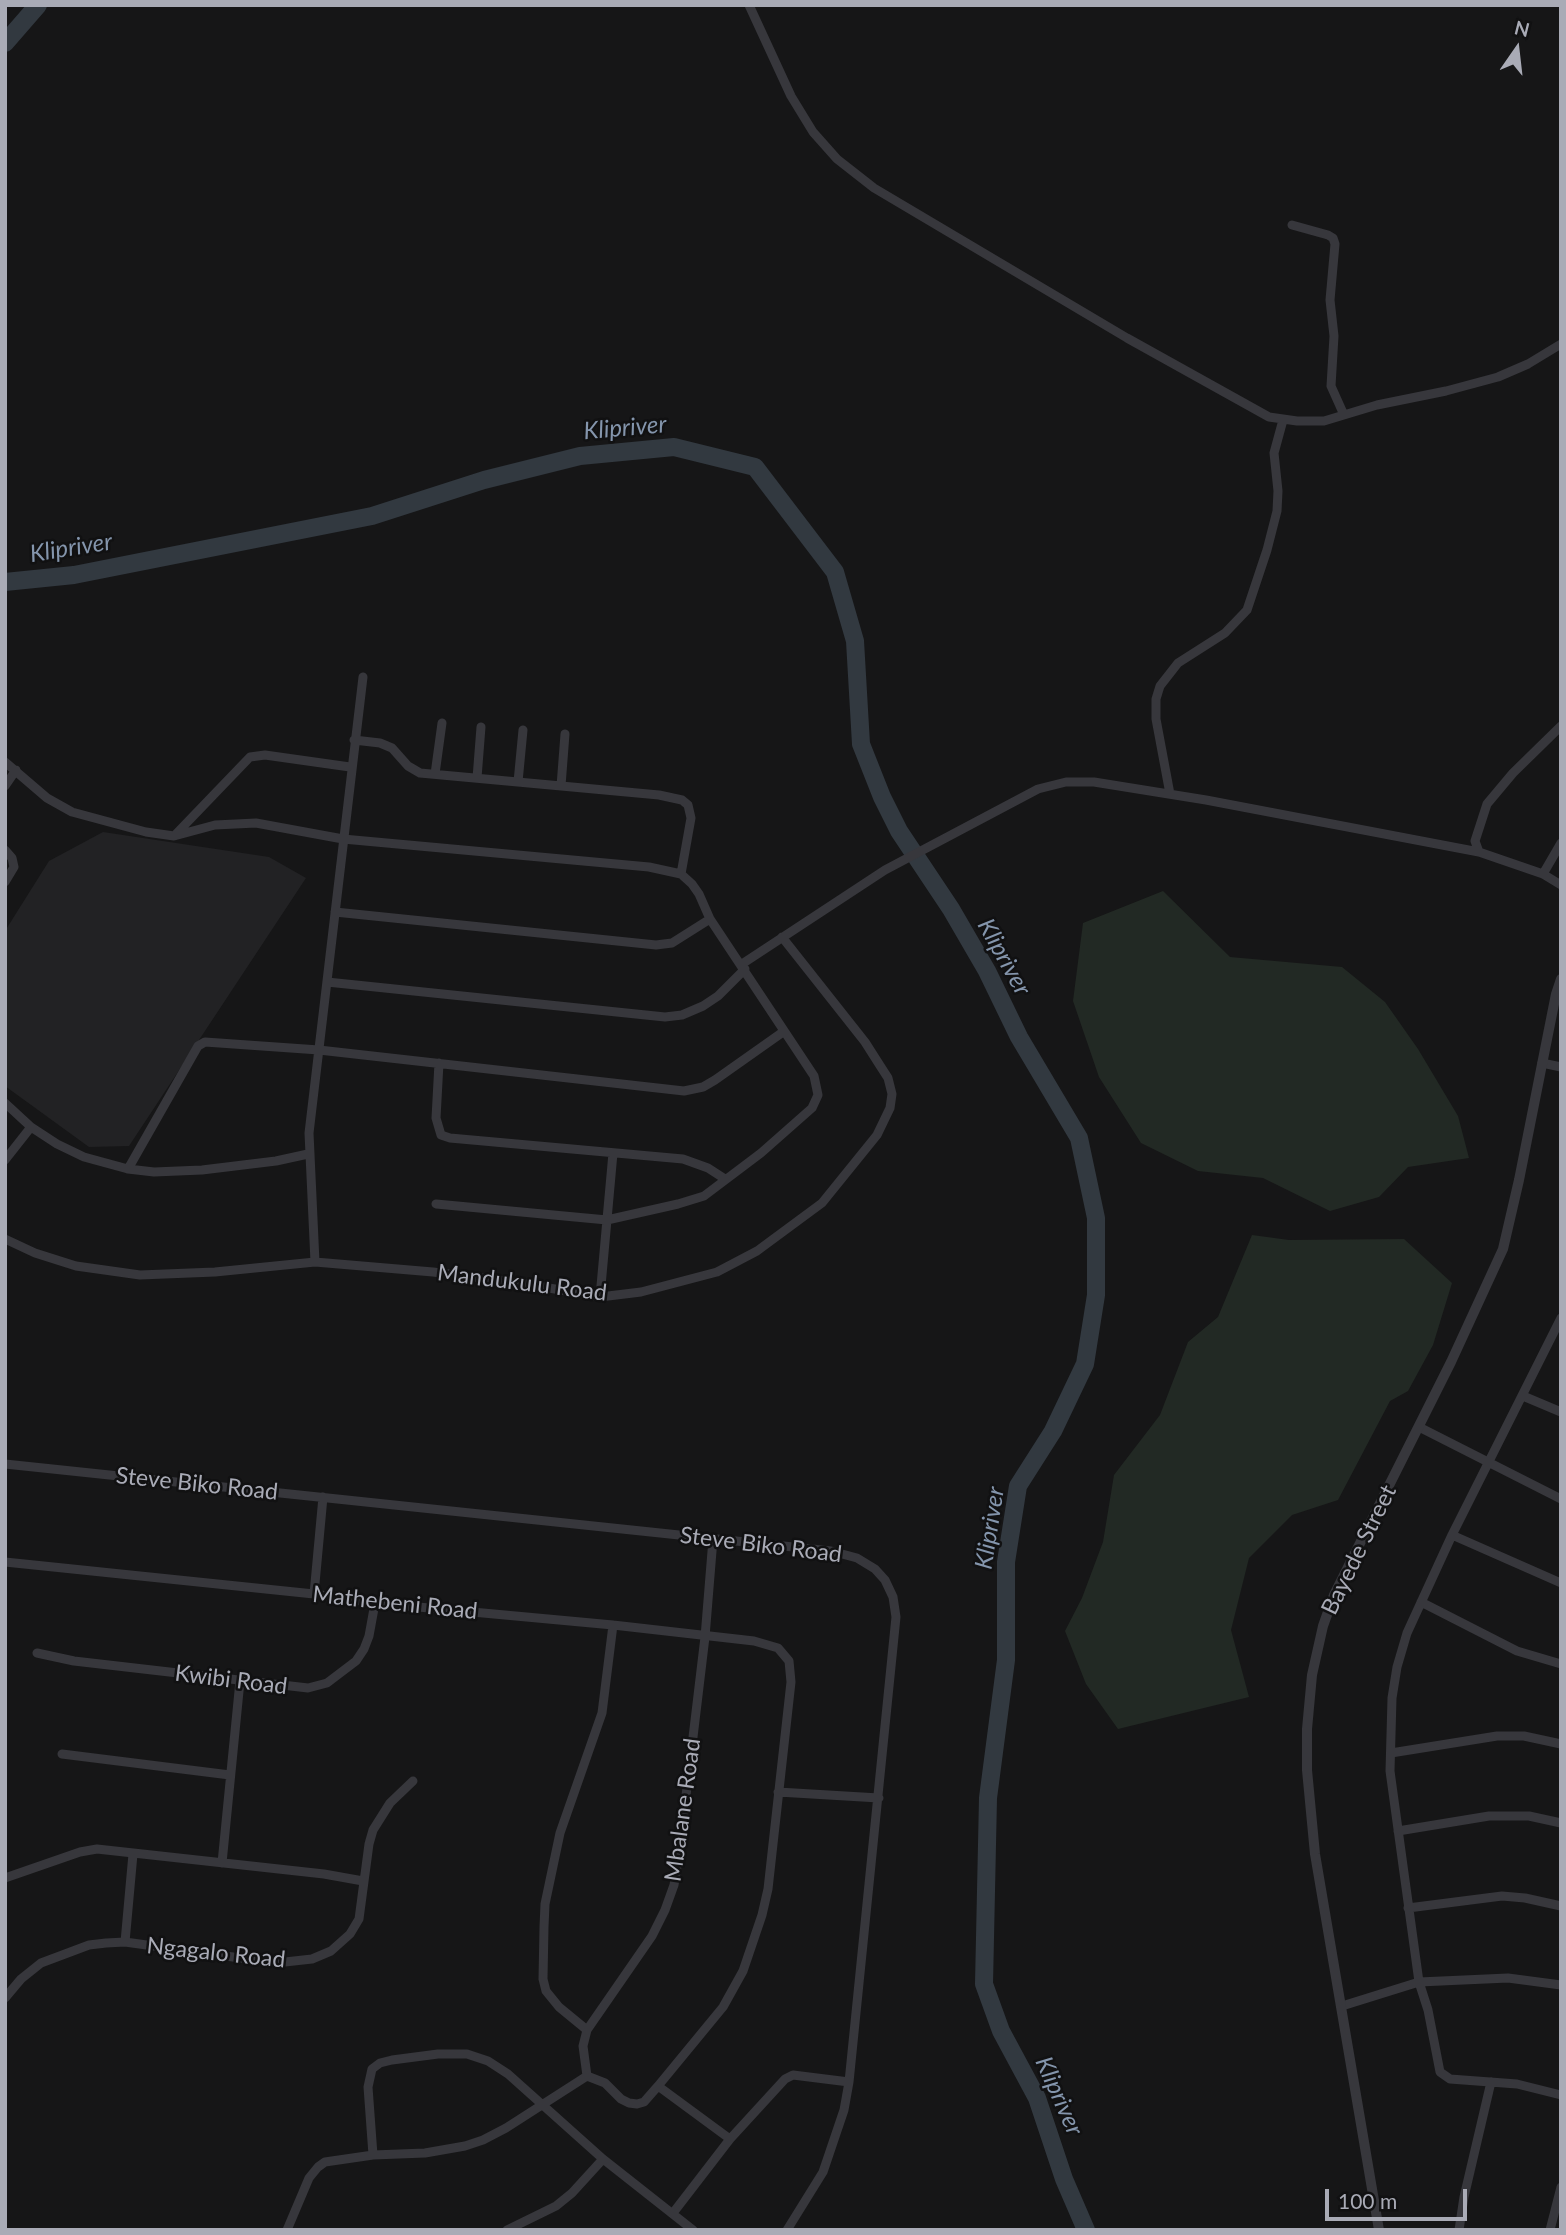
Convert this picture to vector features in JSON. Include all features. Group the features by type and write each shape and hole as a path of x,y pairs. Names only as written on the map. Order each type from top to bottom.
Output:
{"street":[{"path":"749,5 791,96 813,132 837,159 874,188 1127,338 1269,416 1283,420 1324,421 1377,405 1446,391 1498,377 1528,364 1561,344"},
{"path":"1292,225 1328,235 1333,238 1335,244 1330,300 1334,335 1331,386 1344,415"},
{"path":"1170,794 1156,719 1156,699 1160,686 1178,663 1224,633 1247,610 1267,550 1276,511 1278,491 1274,453 1283,420"},
{"path":"315,1262 308,1154 350,767 363,677"},
{"path":"435,774 442,723"},
{"path":"1479,852 1475,841 1487,804 1513,772 1561,726"},
{"path":"477,778 481,727"},
{"path":"518,782 523,730"},
{"path":"561,786 565,734"},
{"path":"354,740 386,746 396,752 412,770 667,796 686,802 691,818 681,874"},
{"path":"174,836 245,762 256,755 350,767"},
{"path":"5,762 47,798 72,812 146,832 174,836 242,822 256,823 343,839 649,867 681,874 699,894 710,919 814,1076 818,1088 817,1099 804,1116 704,1196 607,1220 436,1204"},
{"path":"5,786 16,771"},
{"path":"327,982 670,1017 691,1012 718,996 744,967 782,937 885,870 1038,789 1066,782 1094,782 1170,794 1479,852 1543,874 1561,885"},
{"path":"1543,874 1561,843"},
{"path":"5,850 12,858 14,866 5,882"},
{"path":"335,912 656,946 672,943 710,919"},
{"name":"Mandukulu Road","path":"5,1239 35,1253 76,1266 126,1274 173,1275 315,1262 515,1282 600,1297 641,1292 705,1276 757,1251 822,1203 877,1135 890,1108 892,1094 888,1079 865,1042 782,937"},
{"name":"Bayede Street","path":"1379,2230 1311,1815 1307,1745 1312,1675 1323,1626 1334,1595 1419,1427 1503,1249 1561,979"},
{"path":"128,1169 201,1043 208,1041 319,1050 694,1090 715,1080 783,1032"},
{"path":"439,1063 436,1118 441,1135 683,1159 708,1168 726,1179"},
{"path":"1542,1063 1561,1067"},
{"path":"5,1103 31,1128 83,1157 128,1169 162,1172 202,1170 276,1161 308,1154"},
{"path":"5,1160 31,1128"},
{"path":"600,1297 613,1153"},
{"path":"1560,1320 1452,1535 1407,1633 1392,1698 1390,1771 1419,1982 1428,2010 1440,2072 1450,2080 1527,2086 1561,2095"},
{"path":"1523,1396 1561,1412"},
{"path":"1419,1427 1561,1499"},
{"name":"Steve Biko Road","path":"5,1464 842,1553 869,1564 885,1580 893,1597 896,1617 849,2082 844,2110 823,2172 787,2230"},
{"path":"314,1594 323,1497"},
{"path":"1452,1535 1561,1583"},
{"name":"Mbalane Road","path":"587,2031 652,1936 674,1885 705,1636 713,1539"},
{"name":"Mathebeni Road","path":"5,1562 768,1643 782,1651 789,1661 791,1682 778,1792"},
{"path":"1421,1602 1517,1651 1561,1664"},
{"name":"Kwibi Road","path":"37,1653 74,1661 299,1688 327,1683 347,1670 360,1656 369,1636 375,1603"},
{"path":"587,2076 583,2046 587,2031 559,2007 546,1990 543,1968 545,1904 560,1833 602,1713 613,1625"},
{"path":"222,1863 240,1681"},
{"path":"1391,1753 1497,1736 1524,1736 1561,1744"},
{"path":"62,1754 230,1775"},
{"name":"Ngagalo Road","path":"5,1998 28,1973 48,1959 89,1945 125,1942 270,1963 312,1959 331,1951 353,1930 359,1919 373,1829 390,1803 413,1781"},
{"path":"587,2076 605,2084 629,2103 644,2102 723,2007 743,1971 762,1915 768,1889 778,1792 878,1798"},
{"path":"1398,1830 1500,1815 1529,1816 1561,1823"},
{"path":"5,1878 86,1850 324,1874 363,1881"},
{"path":"125,1942 133,1854"},
{"path":"1408,1908 1502,1896 1561,1906"},
{"path":"1343,2011 1419,1982 1508,1978 1561,1985"},
{"path":"373,2155 369,2080 372,2069 380,2063 438,2054 467,2054 496,2066 603,2159 693,2230"},
{"path":"287,2230 296,2205 318,2167 326,2162 465,2147 495,2134 587,2076"},
{"path":"673,2213 730,2139 789,2076 849,2082"},
{"path":"1460,2230 1466,2184 1491,2082"},
{"path":"659,2086 730,2139"},
{"path":"507,2230 556,2206 572,2193 603,2159"},
{"path":"1550,2230 1561,2187"}],"shaded area":[{"path":"103,832 269,857 306,878 129,1146 89,1147 5,1086 5,931 49,861"},
{"path":"1163,891 1230,957 1342,967 1385,1002 1418,1049 1458,1116 1469,1158 1408,1167 1379,1197 1330,1211 1263,1178 1198,1171 1141,1143 1099,1077 1073,1001 1083,923"},
{"path":"1252,1235 1289,1240 1404,1239 1452,1283 1433,1345 1408,1391 1390,1401 1338,1500 1292,1515 1249,1558 1231,1630 1249,1697 1118,1729 1086,1684 1065,1631 1082,1598 1103,1542 1114,1475 1160,1415 1188,1342 1218,1317"}],"waterway":[{"name":"Klipriver","path":"5,43 38,5"},
{"name":"Klipriver","path":"5,582 74,575 372,516 484,480 580,456 674,447 755,467 835,572 855,641 861,744 882,797 899,831 951,909 987,971 1019,1037 1079,1138 1096,1218 1096,1295 1085,1364 1053,1431 1018,1486 1006,1562 1006,1660 988,1798 984,1984 1001,2031 1037,2098 1064,2179 1086,2230"}]}
